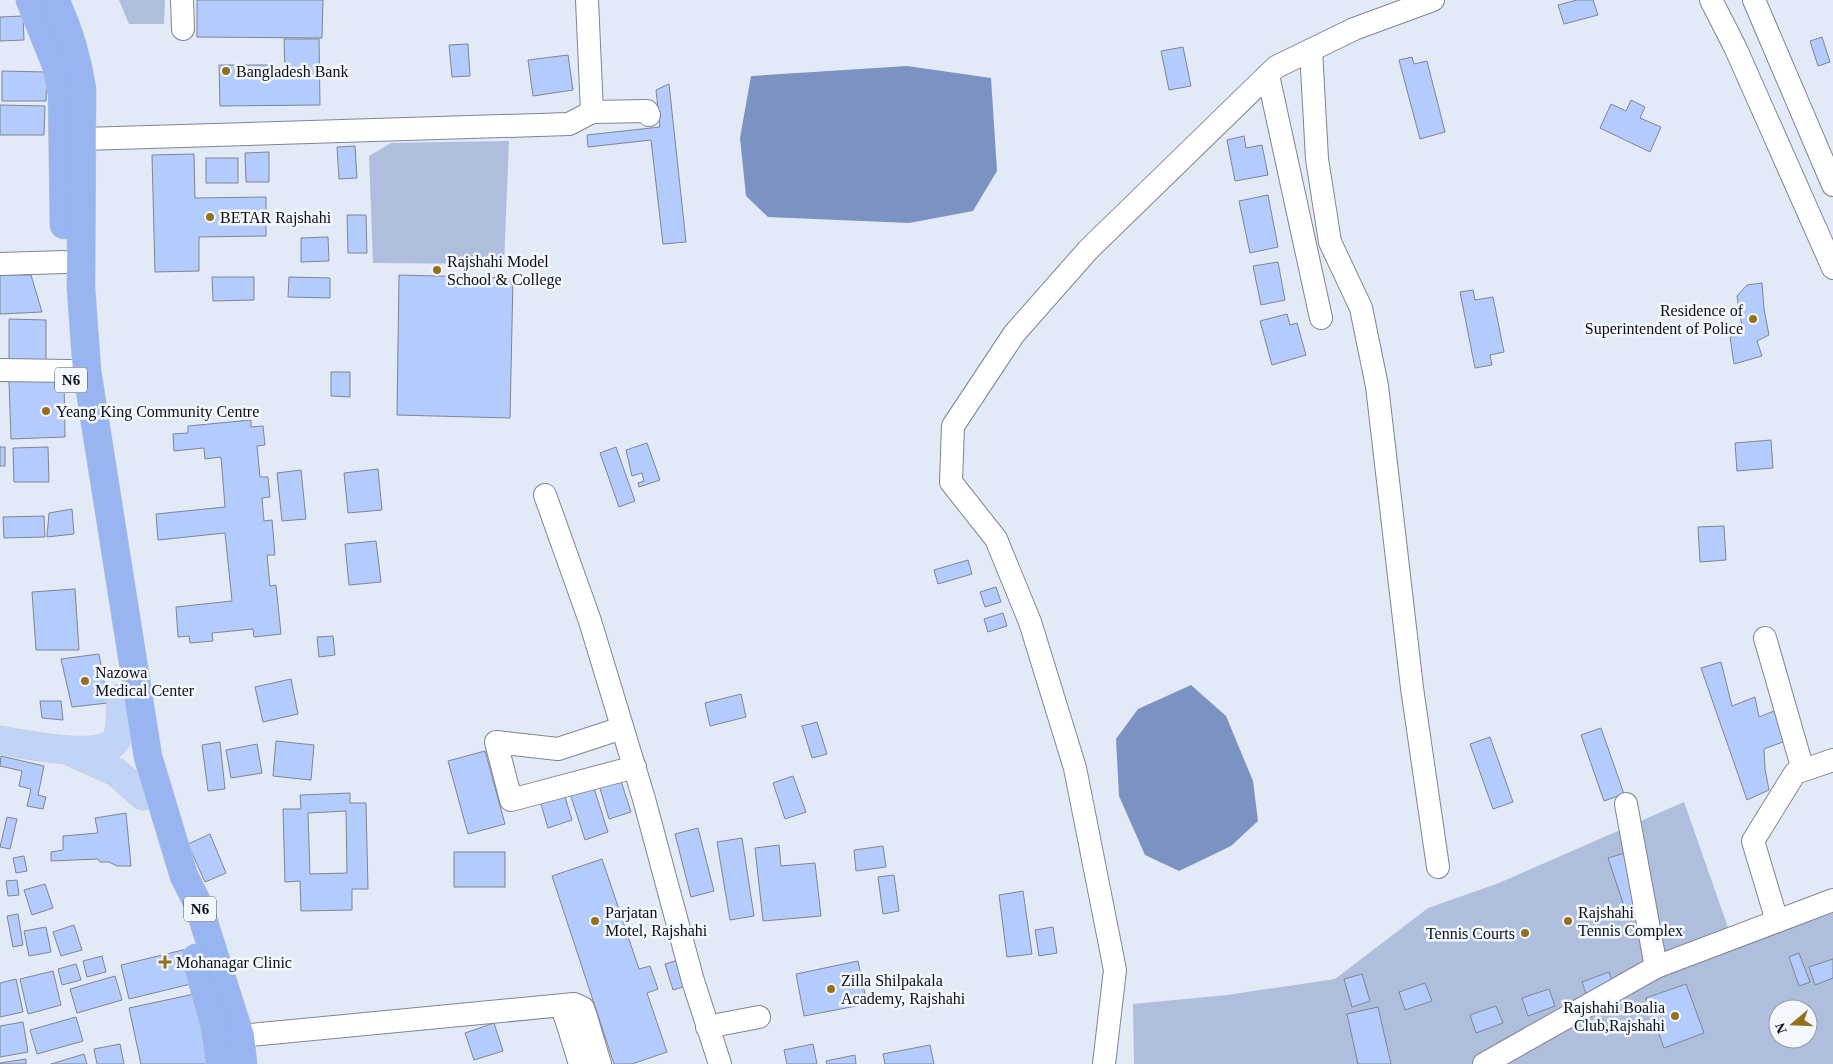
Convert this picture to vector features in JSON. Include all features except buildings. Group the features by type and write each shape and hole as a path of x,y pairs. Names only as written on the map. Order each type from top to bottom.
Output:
{"highway":[{"name":"N6","path":"34,0 77,58 82,89 82,288 87,371 148,758 184,876 198,904 240,1036 243,1064"},
{"name":"N6","path":"34,0 56,65 62,94 65,318 70,371 121,698 132,760 201,974 215,1027 220,1064"}],"main road":[{"path":"69,751 110,745 115,741 121,698"},
{"path":"0,740 69,751 116,772 143,796"}],"street":[{"path":"182,0 183,29"},
{"path":"587,0 592,112"},
{"path":"1104,1064 1115,970 1074,768 1030,622 996,539 951,482 953,426 1014,334 1088,250 1276,67 1354,29 1433,0"},
{"path":"1711,0 1735,47 1833,268"},
{"path":"1754,0 1833,185"},
{"path":"1311,50 1317,159 1330,242 1361,308 1377,386 1412,688 1438,867"},
{"path":"1268,75 1321,318"},
{"path":"82,139 569,124 592,112 647,111 649,116"},
{"path":"0,264 64,262"},
{"path":"0,370 70,371"},
{"path":"545,495 590,621 634,767 693,981 720,1064"},
{"path":"1765,638 1803,770"},
{"path":"622,728 558,749 496,742 511,800 634,767"},
{"path":"1777,921 1753,841 1795,773 1833,760"},
{"path":"1626,804 1656,967"},
{"path":"1484,1064 1656,967 1833,900"},
{"path":"240,1036 576,1014"},
{"path":"576,1014 580,1064"},
{"path":"576,1014 600,1064"},
{"path":"708,1026 759,1017"}],"shaded area":[{"path":"119,0 165,0 164,24 129,24"},
{"path":"907,66 991,78 997,171 973,211 909,223 768,217 746,196 740,138 751,76"},
{"path":"509,141 504,264 373,263 369,156 391,143"},
{"path":"1191,685 1226,716 1253,781 1258,821 1231,846 1179,871 1145,855 1119,796 1116,739 1138,709"},
{"name":"Rajshahi Tennis Complex","path":"1684,802 1730,933 1474,1064 1134,1064 1133,1004 1227,995 1335,979 1428,908 1499,883"},
{"path":"1833,906 1833,1064 1494,1064 1660,972"}],"place":[{"name":"Bangladesh Bank","path":"226,71"},
{"name":"BETAR Rajshahi","path":"210,217"},
{"name":"Rajshahi Model School & College","path":"437,270"},
{"name":"Residence of Superintendent of Police","path":"1753,319"},
{"name":"Yeang King Community Centre","path":"46,411"},
{"name":"Nazowa Medical Center","path":"85,681"},
{"name":"Parjatan Motel, Rajshahi","path":"595,921"},
{"name":"Rajshahi Tennis Complex","path":"1568,921"},
{"name":"Tennis Courts","path":"1525,933"},
{"name":"Mohanagar Clinic","path":"165,962"},
{"name":"Zilla Shilpakala Academy, Rajshahi","path":"831,989"},
{"name":"Rajshahi Boalia Club,Rajshahi","path":"1675,1016"}]}
